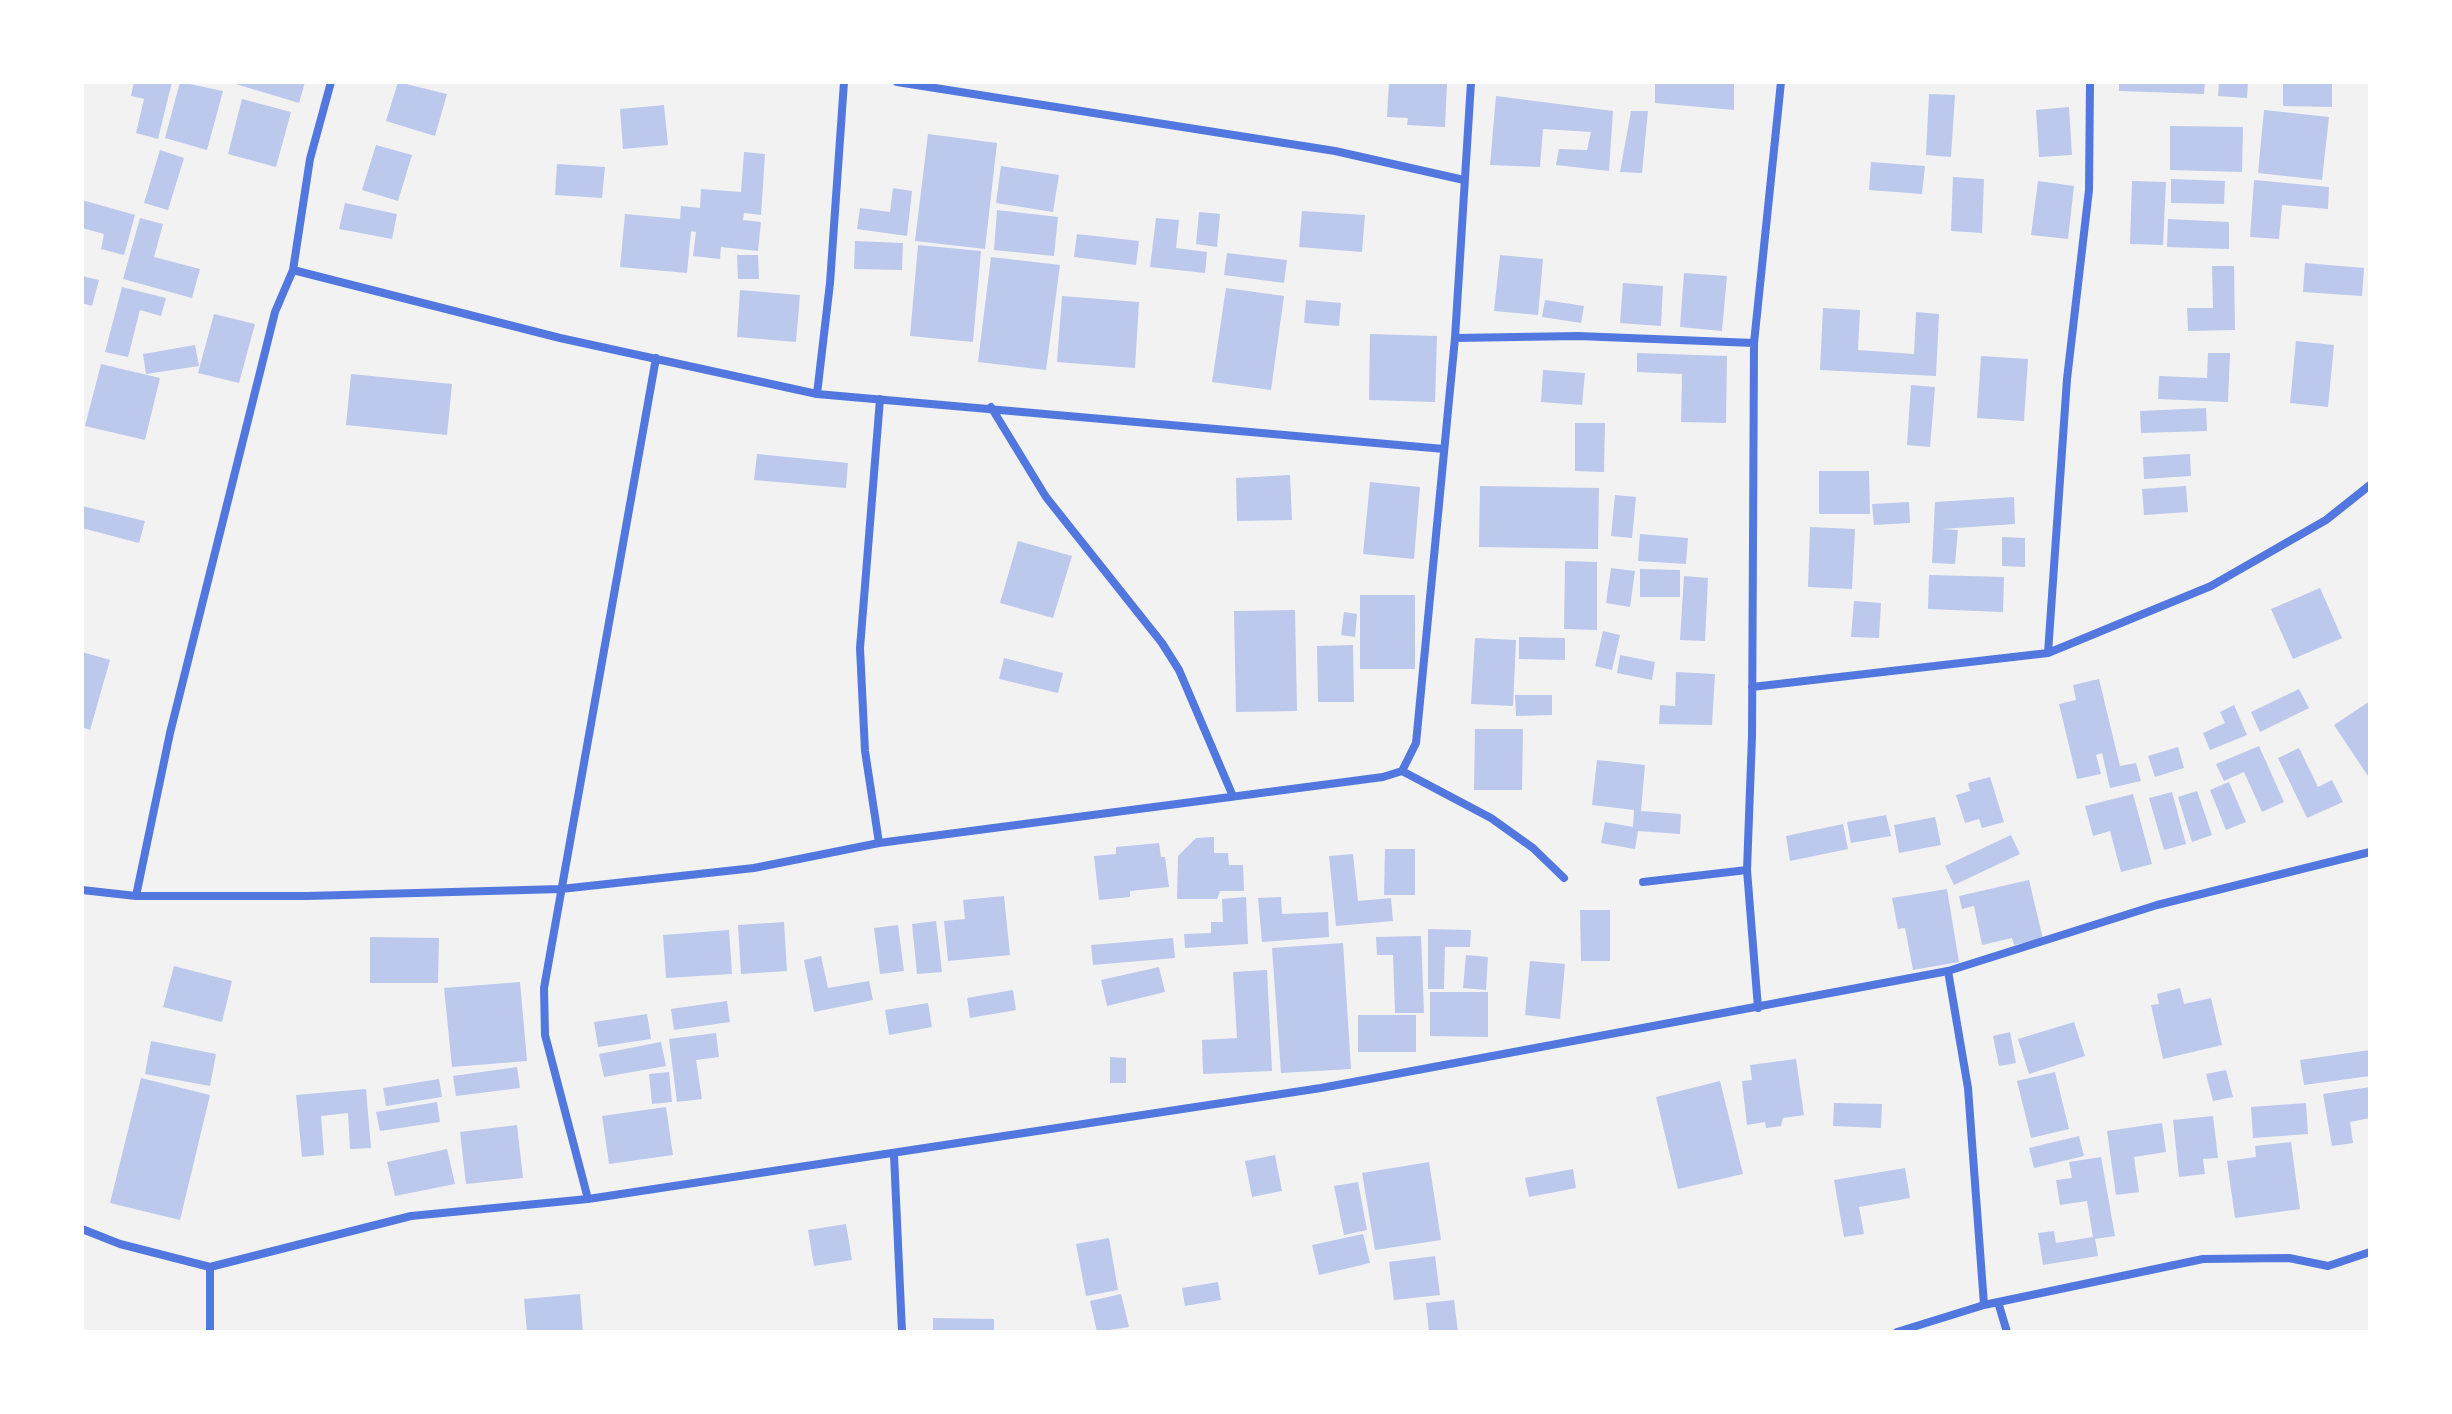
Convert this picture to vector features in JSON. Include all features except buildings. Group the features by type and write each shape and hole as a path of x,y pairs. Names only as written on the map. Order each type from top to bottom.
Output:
{"street":[{"path":"136,896 170,733 275,312 293,270 310,159 331,82"},
{"path":"817,394 830,283 844,82"},
{"path":"897,82 1335,151 1464,180"},
{"path":"1402,771 1416,743 1455,338 1471,82"},
{"path":"1758,1008 1747,870 1752,687 1754,343 1781,82"},
{"path":"2048,653 2067,379 2089,190 2090,82"},
{"path":"293,270 436,308 817,394 1444,449"},
{"path":"1455,338 1578,336 1754,343"},
{"path":"588,1199 545,1035 545,970 656,358"},
{"path":"879,843 865,751 860,648 880,399"},
{"path":"991,407 1046,497 1168,652 1194,699 1232,794"},
{"path":"1752,687 2048,653 2211,586 2326,520 2370,485"},
{"path":"82,890 136,896 561,889 754,868 879,843 1232,794 1383,777 1402,771 1491,818 1533,848 1564,878"},
{"path":"82,1229 120,1244 210,1267 411,1216 588,1199 1321,1088 1948,971 2157,905 2370,852"},
{"path":"1643,882 1747,870"},
{"path":"1948,971 1968,1088 1984,1305"},
{"path":"894,1155 902,1332"},
{"path":"1897,1332 1984,1305 2203,1259 2289,1258 2328,1266 2370,1252"},
{"path":"210,1267 210,1332"},
{"path":"1998,1302 2007,1332"}]}
